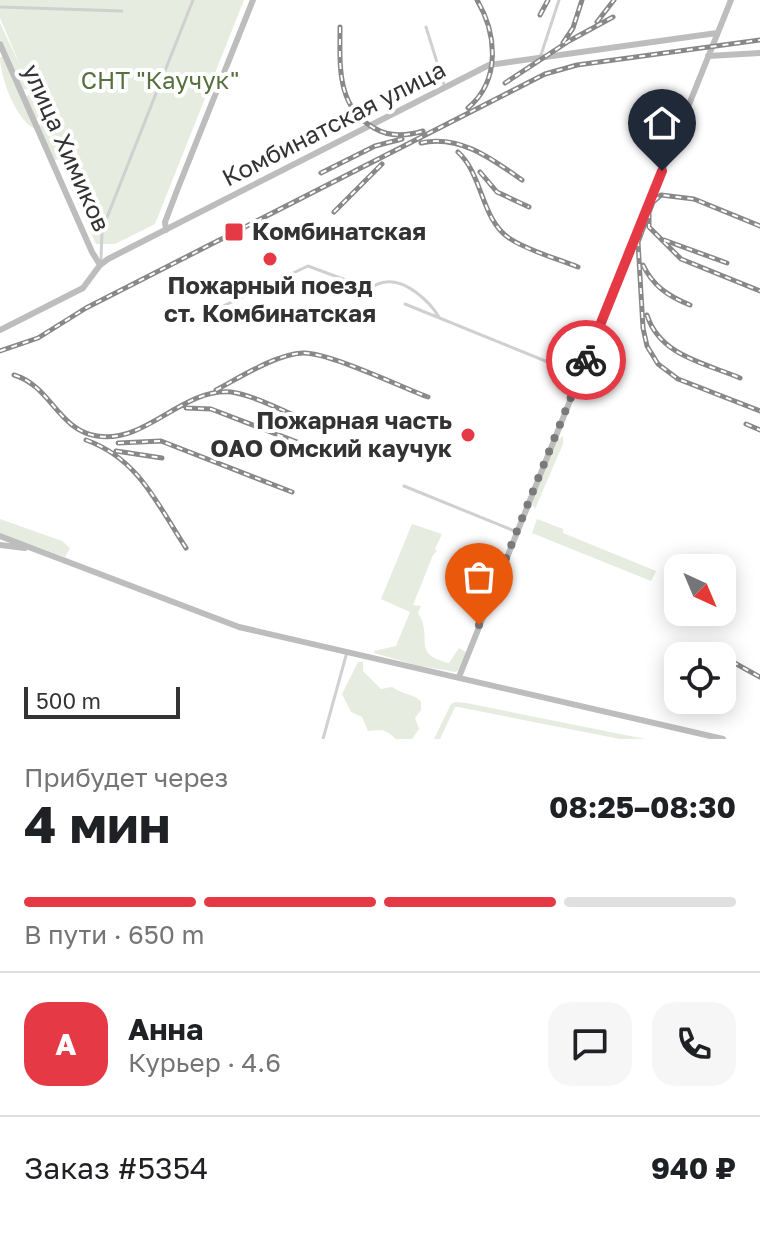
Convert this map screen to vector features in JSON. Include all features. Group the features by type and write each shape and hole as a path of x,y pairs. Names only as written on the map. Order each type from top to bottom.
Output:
{"main road":[{"path":"166,230 165,222 253,0"},
{"path":"459,677 731,0"},
{"name":"Комбинатская улица","path":"0,330 83,288 100,265 489,65 717,33"},
{"name":"улица Химиков","path":"1,48 88,245 100,265"},
{"path":"708,56 760,53"},
{"path":"0,536 226,623 723,739"},
{"path":"0,545 33,549"},
{"path":"446,674 457,673 464,664"},
{"path":"464,664 464,673 473,681"}],"street":[{"path":"100,265 102,230 193,0"},
{"path":"540,58 559,0"},
{"path":"0,7 122,11"},
{"path":"426,27 445,88"},
{"path":"221,307 308,266 367,288 384,282 399,284 418,294 439,317"},
{"path":"405,304 580,375"},
{"path":"404,486 517,532"},
{"path":"323,739 347,652"}],"green space":[{"name":"СНТ \"Каучук\"","path":"0,0 244,0 155,224 115,244 96,244 69,184 72,173 64,159 54,160 26,96 32,94 48,133 31,88 23,89 0,39 0,23 23,72 0,18"},
{"path":"0,57 3,57 35,129 22,117 10,97"},
{"path":"563,436 563,444 535,509 532,504 535,496 557,441"},
{"path":"0,519 62,541 70,548 65,557 0,533"},
{"path":"537,519 563,529 563,533 656,571 651,581 532,533"},
{"path":"412,524 442,534 413,605 421,606 418,613 426,650 430,655 449,663 459,648 466,652 459,670 455,672 374,653 396,646 410,612 381,599"},
{"path":"358,662 363,662 363,671 381,689 392,687 421,702 421,710 415,718 419,729 412,739 396,739 383,730 368,731 362,717 351,712 342,694"},
{"path":"456,702 645,739 620,739 455,707 440,739 434,739 451,704"}],"railway":[{"path":"468,108 479,97 491,70 492,42 477,0"},
{"path":"540,15 548,0"},
{"path":"563,43 573,28 582,0"},
{"path":"597,22 614,0"},
{"path":"505,83 569,41 613,17"},
{"path":"340,27 343,84 353,109 374,128 386,133 404,135 423,131"},
{"path":"0,351 38,338 86,308 545,74 577,65 760,40"},
{"path":"321,173 375,146 402,139"},
{"path":"421,143 435,141 462,145 522,180"},
{"path":"458,152 473,172 487,209 500,230 524,246 578,267"},
{"path":"334,212 382,164"},
{"path":"480,172 497,192 529,207"},
{"path":"760,226 694,199 661,195 653,202 638,242 643,328 647,346 658,364 678,379 760,411"},
{"path":"649,212 649,227 681,259 760,291"},
{"path":"664,240 727,263"},
{"path":"643,265 662,290 690,305"},
{"path":"647,315 653,329 673,349 740,378"},
{"path":"216,390 270,362 303,353 346,364 428,397"},
{"path":"14,375 37,388 73,425 97,436 132,432 196,398 213,393 231,392 250,397 312,423"},
{"path":"186,408 211,409 323,452"},
{"path":"746,424 760,430"},
{"path":"86,440 104,448 133,471 156,500 186,548"},
{"path":"118,443 161,441 292,492"},
{"path":"116,451 162,458"},
{"path":"736,664 760,677"}],"way so far":[{"path":"479,625 586,360"}],"place":[{"name":"Комбинатская","path":"234,232"},
{"name":"Пожарный поезд ст. Комбинатская","path":"270,259"},
{"name":"Пожарная часть ОАО Омский каучук","path":"468,435"}],"route":[{"path":"586,360 662,171"}]}
